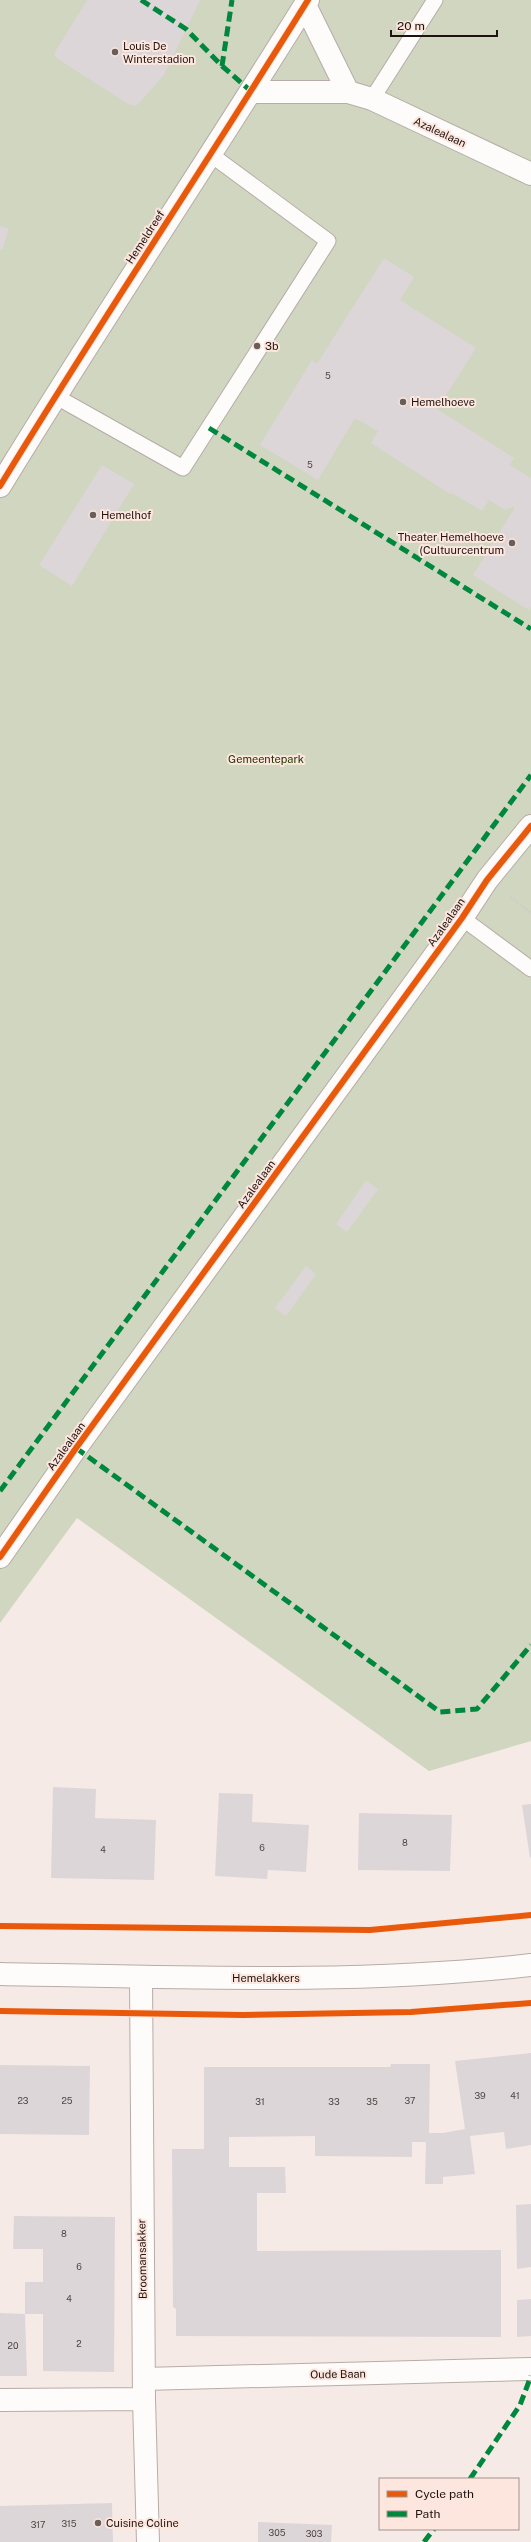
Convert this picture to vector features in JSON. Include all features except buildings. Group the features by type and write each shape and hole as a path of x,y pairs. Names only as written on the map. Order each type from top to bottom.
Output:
{"street":[{"name":"Hemeldreef","path":"0,486 55,396 210,154 252,92 307,3"},
{"path":"307,3 348,92"},
{"name":"Azalealaan","path":"252,92 348,92 372,99 531,174"},
{"name":"Azalealaan","path":"0,1557 86,1435 462,918 487,880 531,826"},
{"name":"Hemelakkers","path":"0,1974 380,1978 531,1965"},
{"name":"Broomansakker","path":"141,1976 144,2389 148,2542"},
{"name":"Oude Baan","path":"0,2400 144,2389 531,2369"}],"lane":[{"path":"372,99 435,0"},
{"path":"55,396 183,468 209,428 328,240 210,154"},
{"path":"462,918 531,969"}],"green space":[{"name":"Gemeentepark","path":"0,0 531,0 531,1741 429,1771 77,1518 0,1623"}],"marked path":[{"path":"141,0 186,29 222,66 252,92"},
{"path":"222,66 232,0"},
{"path":"209,428 531,629"},
{"path":"0,1491 531,775"},
{"path":"76,1448 440,1712 477,1709 531,1645"},
{"path":"471,2478 520,2405 531,2376"},
{"path":"424,2542 433,2530"}],"cycle path":[{"path":"0,486 308,0"},
{"path":"0,1557 76,1448 462,918 487,880 531,826"},
{"path":"0,1926 370,1930 531,1915"},
{"path":"0,2011 243,2015 411,2012 531,2003"}],"place":[{"name":"Louis De Winterstadion","path":"115,52"},
{"name":"3b","path":"257,346"},
{"name":"Hemelhoeve","path":"403,402"},
{"name":"Hemelhof","path":"93,515"},
{"name":"Theater Hemelhoeve (Cultuurcentrum","path":"512,543"},
{"name":"Cuisine Coline","path":"98,2523"}]}
